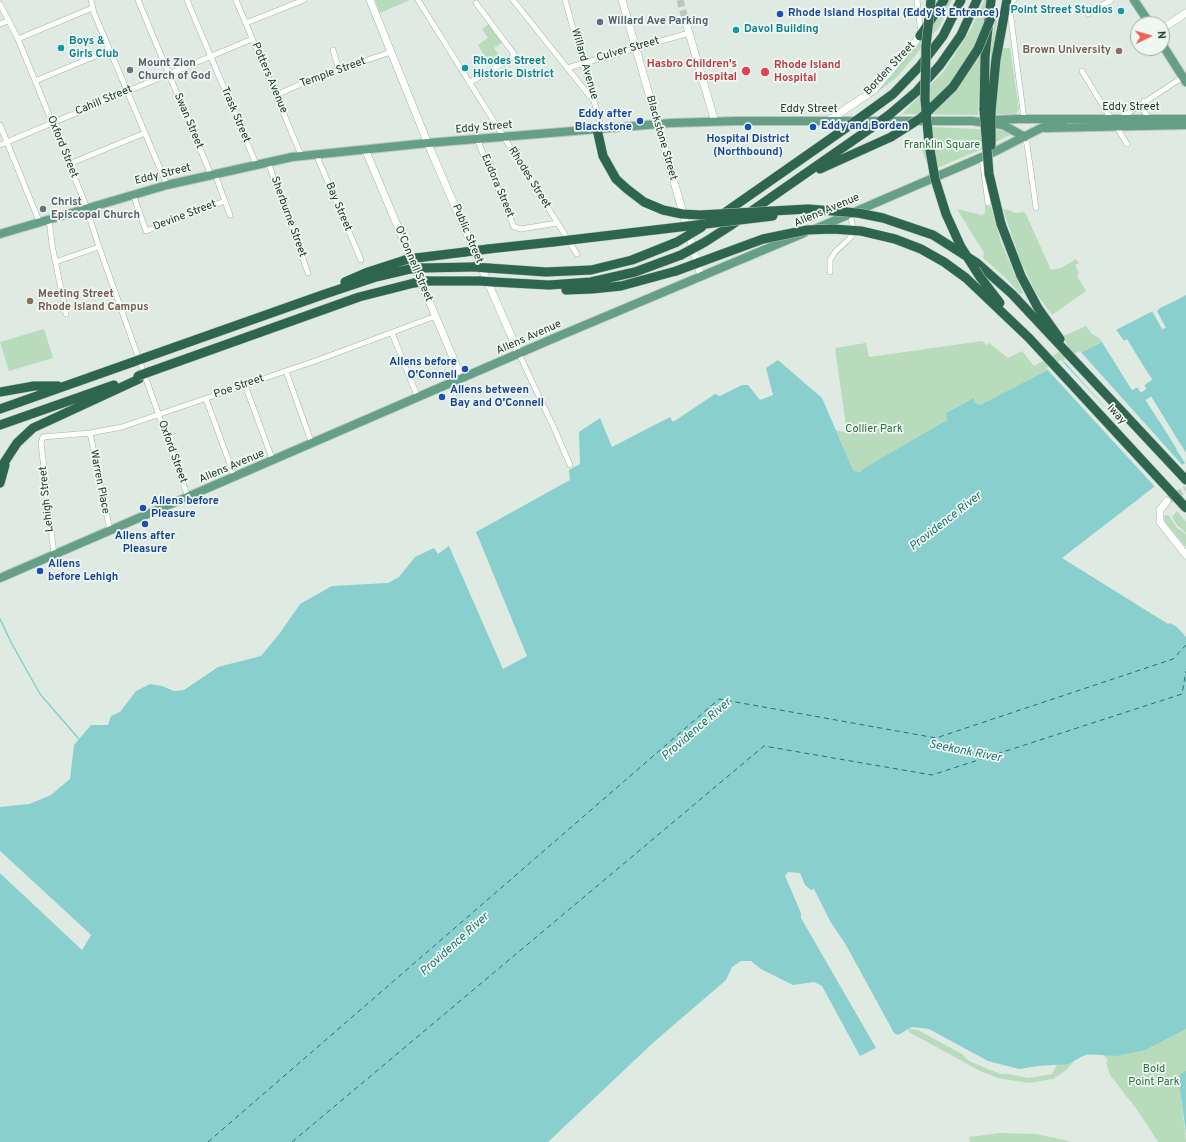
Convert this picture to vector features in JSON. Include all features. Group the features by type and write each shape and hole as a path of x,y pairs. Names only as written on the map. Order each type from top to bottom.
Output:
{"highway":[{"path":"931,0 926,50 926,108 931,158 940,197 953,231 970,262 986,285 1029,338"},
{"path":"920,36 944,0"},
{"path":"0,409 376,277 420,268 474,267 546,272 586,270 632,260 677,242 702,227 893,94 920,66 940,40 955,14 960,0"},
{"path":"531,285 573,284 609,279 644,270 681,255 705,242 871,128 889,115 919,89 940,65 961,34 977,0"},
{"path":"991,0 985,57 989,174 1001,224 1019,272 1045,324"},
{"path":"802,176 891,137 928,113 958,80 981,42 998,0"},
{"path":"987,110 998,47 1008,2"},
{"path":"600,129 603,156 616,179 644,202 663,210 682,214 706,215 796,209 866,214 905,224 940,239 978,263 1045,324"},
{"path":"325,294 360,275 405,260 416,258 830,211"},
{"path":"0,469 10,452 24,434 37,425 164,367 367,295 427,281 480,281 531,285 564,290 592,290 630,284 676,271 763,239 789,232 825,229 869,232 904,242 944,262 973,283 1029,338"},
{"name":"Iway","path":"1045,324 1072,357 1186,480"},
{"name":"Iway","path":"1029,338 1186,508"},
{"path":"0,425 138,378"},
{"path":"0,392 34,386 65,386"},
{"path":"0,483 10,452"}],"main road":[{"path":"1134,0 1145,16"},
{"path":"1170,56 1185,78"},
{"name":"Eddy Street","path":"0,234 49,218 133,194 256,164 316,154 428,143 658,124 715,122 981,122 1024,119 1067,119 1186,125"},
{"name":"Allens Avenue","path":"0,578 701,276 982,158 1054,121 1067,119"},
{"name":"Eddy Street","path":"1038,130 1056,127 1149,119 1186,119"},
{"name":"Eddy Street","path":"981,122 1003,125 1025,137"}],"street":[{"path":"91,0 92,8 167,185"},
{"name":"Swan Street","path":"138,0 230,215"},
{"name":"Trask Street","path":"187,0 256,164"},
{"name":"Potters Avenue","path":"236,0 301,156"},
{"path":"246,23 295,1 304,0"},
{"name":"Public Street","path":"370,0 428,143 519,354 570,465"},
{"name":"Rhodes Street","path":"418,0 577,254"},
{"path":"513,0 594,102"},
{"name":"Willard Avenue","path":"565,0 594,102 600,129"},
{"name":"Blackstone Street","path":"622,0 701,276"},
{"name":"Borden Street","path":"828,121 874,90 920,36 917,0"},
{"path":"1014,0 1008,2 1024,119"},
{"path":"1088,14 1110,0"},
{"path":"469,83 513,57 514,54 476,3"},
{"name":"Oxford Street","path":"0,4 18,39 86,207 188,497"},
{"path":"18,39 92,8"},
{"path":"1170,24 1186,13"},
{"path":"0,24 8,21"},
{"path":"688,29 715,122"},
{"name":"Culver Street","path":"567,68 636,48 688,29"},
{"name":"Cahill Street","path":"0,145 252,40"},
{"path":"35,81 110,50"},
{"path":"333,50 339,70"},
{"name":"Temple Street","path":"276,95 339,70 391,52"},
{"path":"1082,71 1115,122 1127,144"},
{"path":"1115,122 1144,102 1185,78"},
{"path":"1144,102 1144,111 1149,119"},
{"path":"0,125 39,222"},
{"path":"69,164 145,133"},
{"path":"1025,137 1036,208"},
{"name":"Eudora Street","path":"477,139 513,225 521,229 557,223"},
{"name":"O'Connell Street","path":"365,150 462,379"},
{"name":"Bay Street","path":"316,154 361,260"},
{"path":"982,158 988,203"},
{"name":"Sherburne Street","path":"268,162 308,273"},
{"name":"Devine Street","path":"133,194 146,231 225,201"},
{"path":"830,272 830,260 835,252 854,233 854,226 850,214"},
{"path":"49,218 55,262 66,314"},
{"path":"55,262 99,247"},
{"name":"Poe Street","path":"41,443 45,437 90,433 118,428 159,416 436,316"},
{"path":"392,333 418,398"},
{"path":"286,371 312,444"},
{"path":"244,385 273,461"},
{"path":"206,398 235,478"},
{"name":"Warren Place","path":"90,433 110,531"},
{"name":"Lehigh Street","path":"41,443 54,555"},
{"path":"1167,501 1159,513 1162,524 1186,555"}],"green space":[{"path":"375,0 410,0 380,13"},
{"path":"946,0 952,0 940,26 897,77 870,98 894,72"},
{"path":"984,0 988,0 981,61 978,115 902,114 944,71 971,29"},
{"path":"995,20 997,20 989,92 991,49"},
{"path":"489,24 503,42 494,48 501,58 490,65 478,45 488,38 482,29"},
{"path":"1002,48 1010,48 1019,110 1015,115 995,114"},
{"name":"Franklin Square","path":"931,127 1000,130 1008,132 1010,135 982,149 930,171 921,148"},
{"path":"985,205 991,207 1001,242 1023,293 1020,294 1006,278 983,258 984,253 957,209 982,215 985,213"},
{"path":"1003,209 1012,211 1013,213 1025,212 1051,270 1061,268 1076,259 1079,263 1075,265 1079,273 1077,276 1086,291 1052,315 1036,293 1020,260"},
{"name":"Collier Park","path":"1086,326 1092,334 1099,338 1102,342 980,405 975,403 974,398 946,413 947,420 862,472 854,471 836,430 847,433 835,348 866,343 869,357 982,341 987,345 989,343 1008,358 1022,351 1034,366 1068,347 1063,336"},
{"path":"44,329 53,358 9,371 0,342"},
{"path":"1177,511 1186,522 1186,533 1177,525 1172,517"},
{"path":"1164,515 1169,516 1177,528 1186,534 1186,547 1165,522"},
{"name":"Bold Point Park","path":"1186,1017 1186,1095 1181,1097 1186,1142 1158,1142 1138,1111 1110,1075 1106,1062 1108,1061 1103,1054 1085,1055 1077,1058 1065,1071 1053,1079 1029,1083 998,1078 980,1071 909,1032 908,1029 918,1030 962,1054 969,1061 1000,1074 1029,1078 1052,1074 1058,1063"},
{"path":"1000,1133 1036,1134 1072,1142 970,1142 969,1137"}],"water":[{"name":"Seekonk River","path":"1186,295 1186,453 1181,445 1176,449 1185,463 1062,558 1168,624 1170,623 1177,627 1186,637 1186,1029 1145,1050 1116,1056 1087,1054 1068,1064 1019,1069 988,1061 929,1029 912,1027 898,1035 894,1033 846,945 830,921 814,889 811,890 805,885 800,873 788,872 785,876 801,913 801,918 876,1048 860,1056 822,986 814,982 793,985 761,969 751,961 741,961 732,967 726,980 655,1041 548,1142 0,1142 0,873 82,949 91,935 0,851 0,807 29,804 51,795 70,779 74,745 91,725 108,725 111,716 120,712 136,691 150,684 162,686 174,691 184,690 218,667 261,656 280,633 300,604 332,586 388,583 399,577 415,557 434,548 438,554 449,546 503,669 527,656 476,532 570,480 569,470 580,464 579,432 600,418 612,447 670,417 673,422 715,394 720,396 742,385 748,385 760,400 773,395 766,368 778,360 822,398 854,471 861,472 863,469 947,420 946,413 974,398 975,403 980,405 1102,342 1132,390 1137,387 1159,421 1164,418 1144,385 1152,379 1126,340 1124,341 1116,330"},
{"path":"1186,1071 1186,1134 1179,1081 1180,1074"}],"pier":[{"path":"1176,298 1175,301 1157,311 1166,328 1162,329 1152,311"},
{"path":"1116,330 1124,341 1127,339 1152,380 1144,385 1186,453 1186,455 1181,448 1179,449 1186,460 1186,464 1138,387 1132,390 1101,340 1133,388 1139,386 1160,419 1162,417 1142,385 1149,379 1126,342 1122,342 1115,331"},
{"path":"1080,351 1184,467 1156,488 1046,368 1061,360 1113,416 1063,360"},
{"path":"0,851 91,935 82,950 0,873 0,871 82,946 89,935 0,854"}],"waterway":[{"name":"Providence River","path":"1134,402 1158,387"},
{"path":"0,619 40,694 79,739"}],"ferry route":[{"path":"208,1142 719,699 936,738 1173,659 1186,645"},
{"path":"292,1142 764,746 932,775 1182,694 1186,671"}],"tunnel":[{"path":"680,0 687,26"},
{"path":"1167,501 1186,489"}],"place":[{"name":"Point Street Studios","path":"1121,11"},
{"name":"Rhode Island Hospital (Eddy St Entrance)","path":"780,14"},
{"name":"Willard Ave Parking","path":"600,22"},
{"name":"Davol Building","path":"736,30"},
{"name":"Boys & Girls Club","path":"61,48"},
{"name":"Brown University","path":"1119,51"},
{"name":"Rhodes Street Historic District","path":"465,68"},
{"name":"Mount Zion Church of God","path":"130,70"},
{"name":"Hasbro Children's Hospital","path":"746,71"},
{"name":"Rhode Island Hospital","path":"765,72"},
{"name":"Eddy after Blackstone","path":"640,121"},
{"name":"Hospital District (Northbound)","path":"748,127"},
{"name":"Eddy and Borden","path":"813,127"},
{"name":"Christ Episcopal Church","path":"43,209"},
{"name":"Meeting Street Rhode Island Campus","path":"30,301"},
{"name":"Allens before O'Connell","path":"465,369"},
{"name":"Allens between Bay and O'Connell","path":"442,397"},
{"name":"Allens before Pleasure","path":"143,508"},
{"name":"Allens after Pleasure","path":"145,524"},
{"name":"Allens before Lehigh","path":"40,571"}]}
